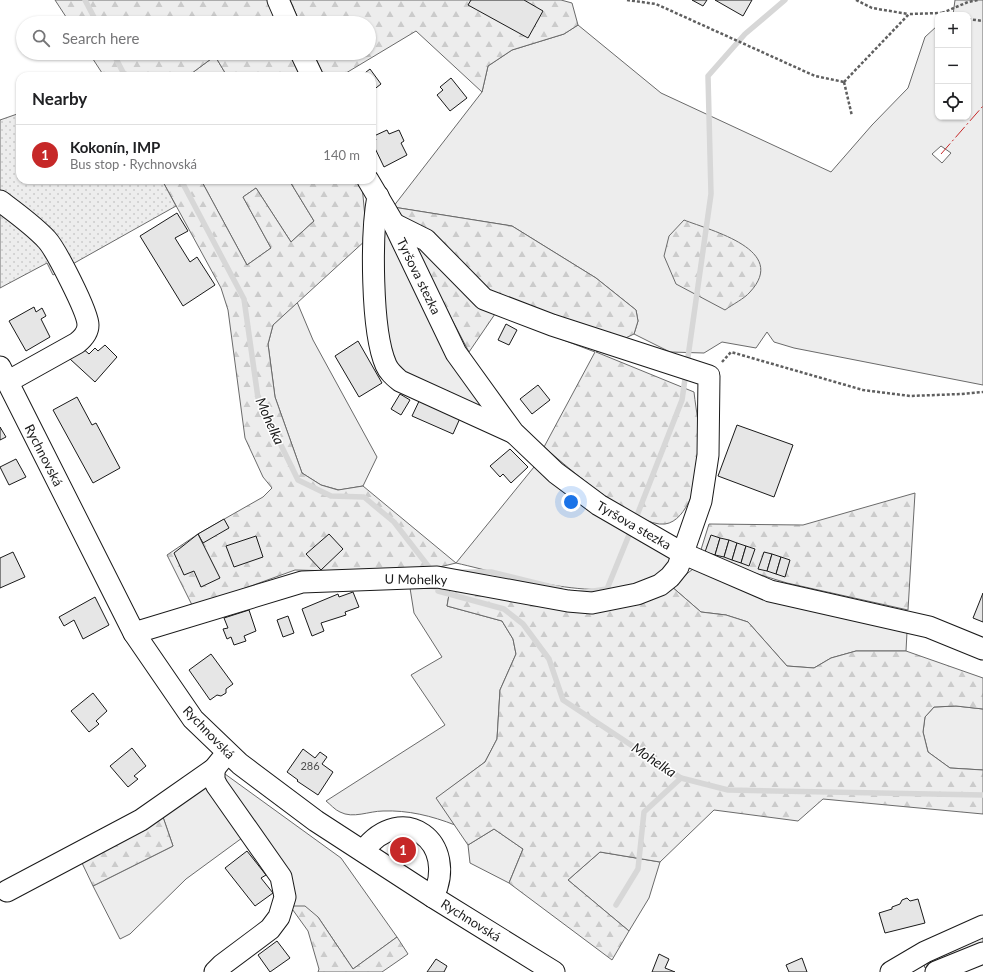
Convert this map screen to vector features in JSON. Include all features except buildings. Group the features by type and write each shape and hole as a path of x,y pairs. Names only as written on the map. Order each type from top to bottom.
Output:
{"street":[{"path":"278,0 285,16"},
{"path":"304,60 310,72"},
{"path":"373,188 375,287 378,339 390,373 400,381 513,432"},
{"name":"Tyršova stezka","path":"373,188 394,224 456,353 513,432 556,473 598,505 682,553 770,591 930,627 983,649"},
{"path":"0,201 36,228 49,241 79,300 88,325 83,337 77,343 4,374"},
{"path":"394,224 426,240 484,299 552,325 709,376"},
{"name":"Rychnovská","path":"4,374 134,633 193,719 227,753 316,821 433,897 554,972"},
{"name":"U Mohelky","path":"134,633 302,582 437,577 568,601 592,603 604,602 637,594 660,585 674,572 701,501 708,455 709,376"},
{"path":"7,891 141,820 214,769 227,753"},
{"path":"214,769 214,780 217,786 281,877 285,897 279,917 270,929 222,965 215,972"},
{"path":"363,851 370,842 387,831 406,827 416,830 426,837 433,845 438,858 440,874 438,886 433,897"},
{"path":"891,972 925,952 983,926"},
{"path":"936,972 983,953"}],"path":[{"path":"627,0 656,4 815,76 844,82"},
{"path":"856,0 872,8 909,14 935,13"},
{"path":"944,12 968,2 978,0"},
{"path":"844,82 909,14"},
{"path":"971,19 983,21"},
{"path":"844,82 852,116"},
{"path":"709,376 730,352 863,390 910,396 983,392"}],"green space":[{"path":"55,0 268,0 275,16 65,16"},
{"path":"290,0 561,0 572,3 578,25 564,34 512,50 488,66 482,92 416,31 376,55 376,16 297,16"},
{"path":"955,0 983,0 983,385 794,348 774,342 767,332 756,348 722,342 704,353 670,352 634,334 638,321 636,310 596,278 512,226 393,207 482,92 488,66 512,50 564,34 578,25 661,93 831,172 872,125 908,88 925,37 935,28 935,120 971,120 971,12 953,12","holes":["941,146 951,153 942,163 932,154"]},
{"path":"94,60 210,60 193,72 101,72"},
{"path":"210,60 217,60 225,72 193,72"},
{"path":"217,60 295,60 301,72 225,72"},
{"path":"316,60 368,60 348,72 322,72"},
{"path":"16,114 16,184 164,184 176,206 53,275 47,263 0,288 0,120"},
{"path":"164,184 203,184 247,265 271,248 243,197 256,188 291,242 314,221 291,184 361,184 367,239 273,325 268,344 275,397 302,473 321,485 338,490 363,486 456,563 415,573 295,570 193,607 167,555 198,534 263,497 272,488 263,477 245,438 228,310 221,288"},
{"path":"203,184 291,184 314,221 291,242 256,188 243,197 271,248 247,265"},
{"path":"393,207 512,226 596,278 636,310 638,321 634,334 596,352 694,392 700,435 701,459 698,477 691,498 680,515 673,521 665,524 653,523 637,516 602,494 568,468 544,447 595,352 495,314 469,352"},
{"path":"381,216 493,416 399,374 387,346"},
{"path":"684,220 712,230 742,244 754,254 760,265 760,277 748,295 725,310 676,284 664,256 669,236"},
{"path":"297,302 313,340 377,457 363,486 339,490 321,485 302,473 275,397 268,344 273,325"},
{"path":"534,467 619,529 672,554 672,559 661,574 657,578 635,586 611,589 585,589 531,581 456,563"},
{"path":"915,493 908,610 787,583 699,556 709,524 803,525"},
{"path":"693,569 907,632 906,651 856,651 831,658 814,668 787,666 748,622 726,615 701,612 671,586"},
{"path":"671,586 701,612 726,615 748,622 787,666 814,668 831,658 856,651 906,651 983,678 983,709 956,706 934,707 925,717 923,732 928,752 950,768 983,770 983,814 823,799 798,821 714,810 660,862 600,852 568,880 629,931 612,960 509,883 523,849 494,829 468,845 436,798 485,762 497,739 500,690 516,654 513,639 502,621 447,606 450,589 573,610"},
{"path":"410,588 450,589 447,606 502,621 513,639 516,654 500,690 497,739 485,762 437,798 455,825 429,816 392,811 378,811 350,815 336,810 326,801 445,725 411,675 442,657 414,613"},
{"path":"956,706 983,709 983,770 950,768 928,752 923,732 925,717 934,707"},
{"path":"225,774 341,858 397,937 353,969 318,917 290,906 242,838 186,879 130,934 120,939 93,886 173,846 163,817"},
{"path":"163,817 173,846 93,886 82,863"},
{"path":"494,829 523,849 509,883 470,863 468,845"},
{"path":"600,852 660,862 649,898 629,931 568,880"},
{"path":"290,906 305,906 318,917 353,969 397,937 408,954 382,972 318,972 319,969 308,931"},
{"path":"983,936 983,944 925,968 923,962"}],"waterway":[{"name":"Mohelka","path":"85,0 93,16"},
{"path":"687,364 711,194 708,76 745,34 785,0"},
{"name":"Mohelka","path":"117,60 123,72"},
{"name":"Mohelka","path":"183,184 244,299 258,398 298,480 331,496 364,497 394,522 432,571"},
{"path":"636,518 682,400 686,372"},
{"path":"580,593 607,589 631,530"},
{"path":"458,572 491,572 560,589"},
{"name":"Mohelka","path":"438,591 504,609 523,624 549,659 563,700 681,778 728,790 983,795"},
{"path":"616,905 638,869 644,812 681,778"}],"power":[{"path":"941,154 983,106"}],"place":[{"name":"Kokonín, IMP","path":"403,850"}]}
